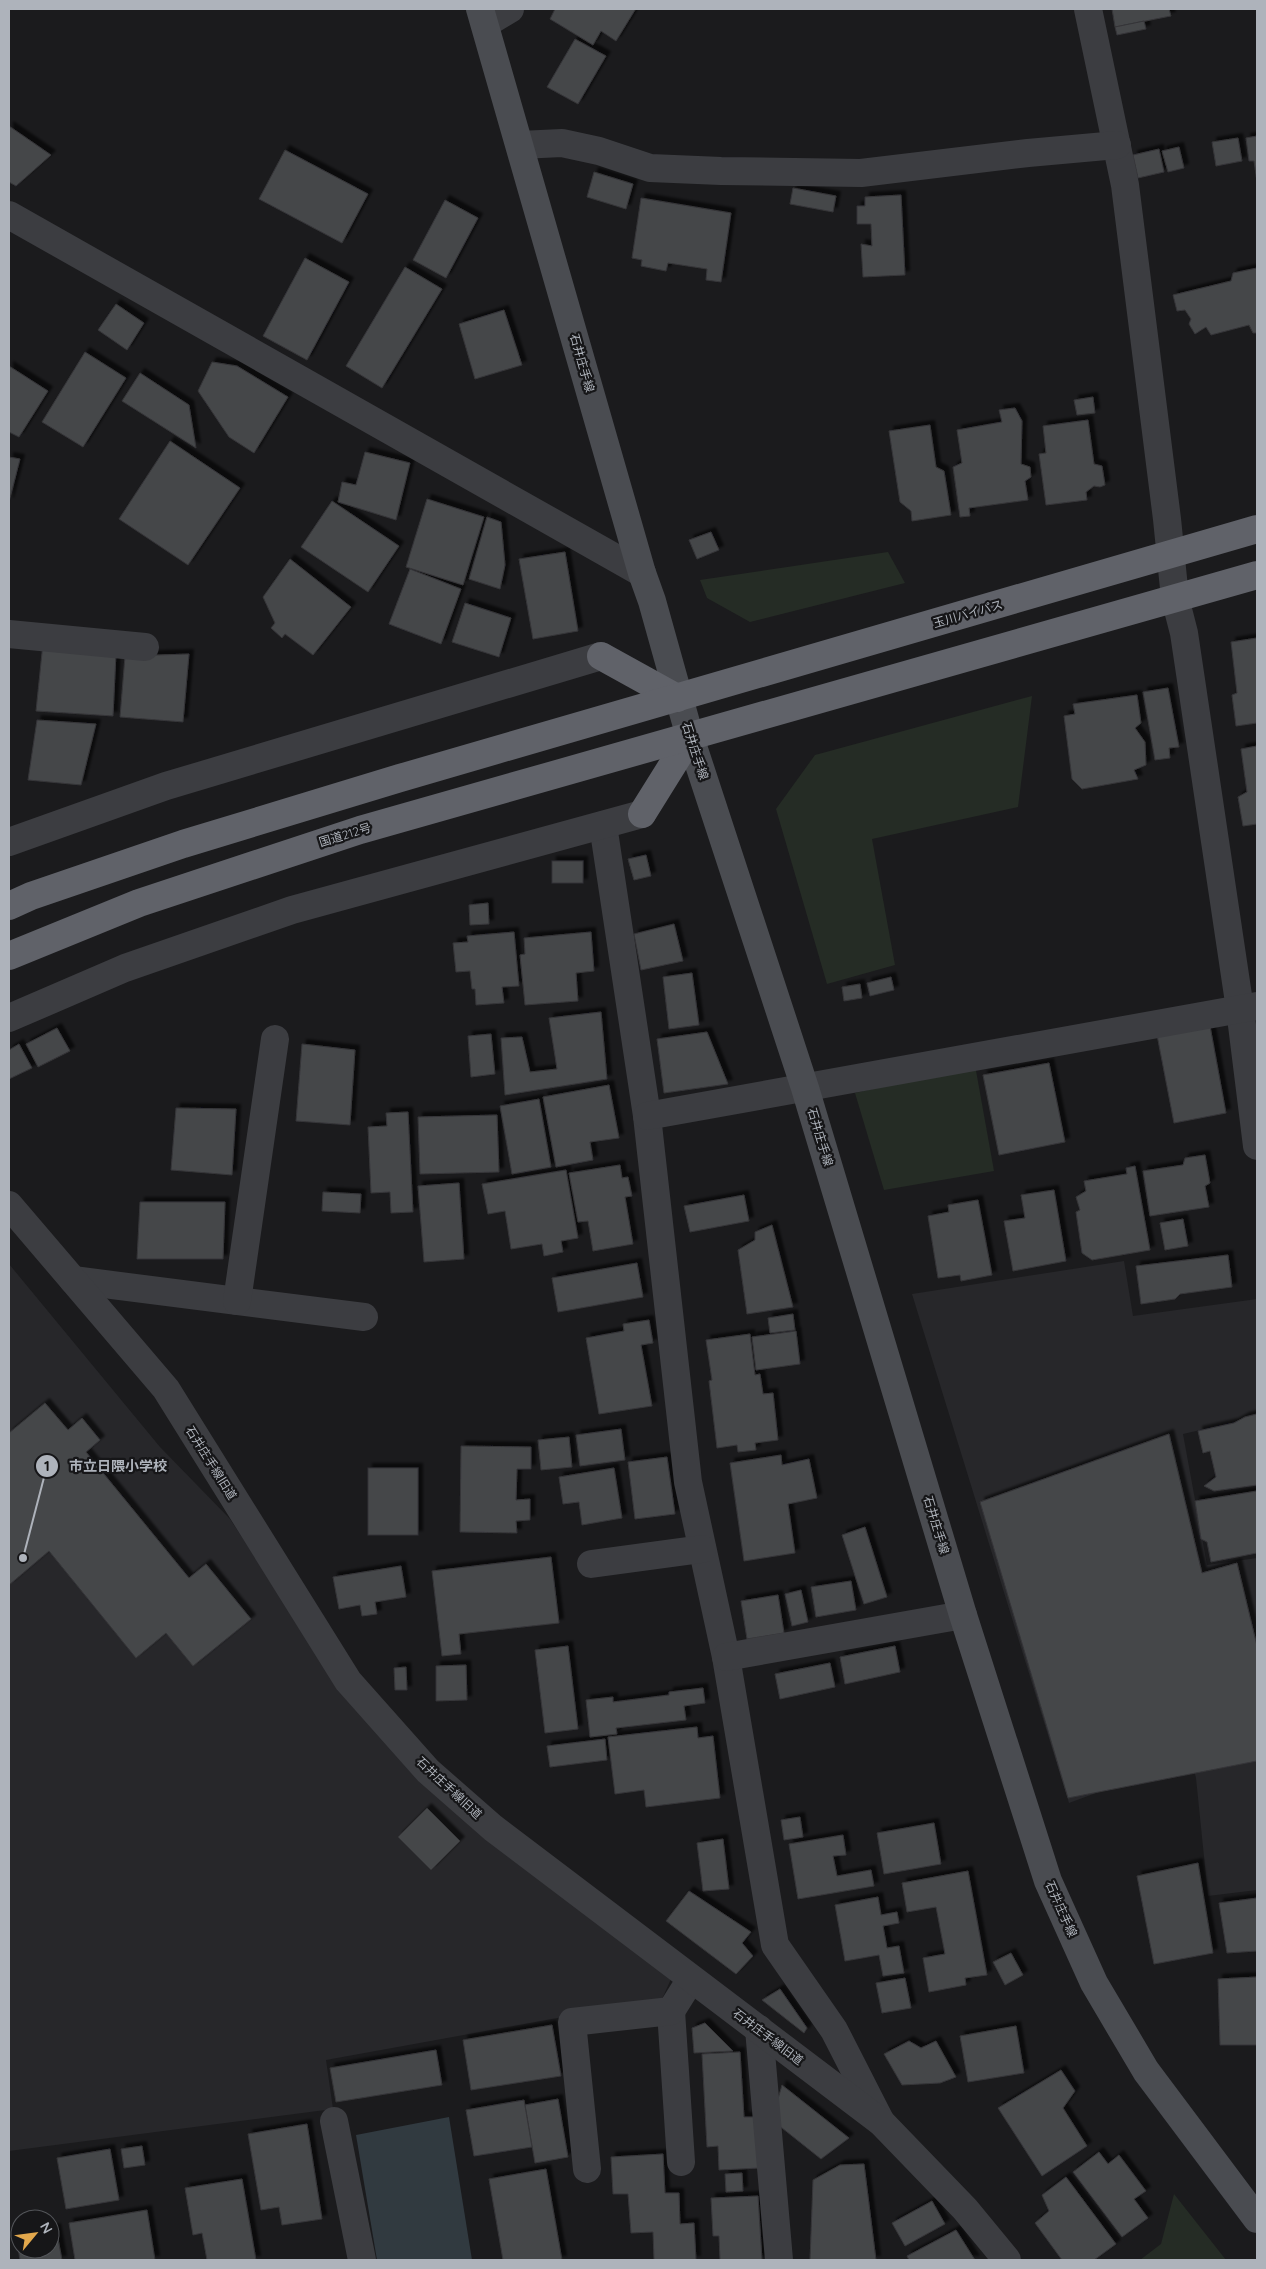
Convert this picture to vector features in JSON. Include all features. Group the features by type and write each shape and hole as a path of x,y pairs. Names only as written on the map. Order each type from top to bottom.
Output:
{"highway":[{"name":"玉川バイパス","path":"678,698 1257,529"},
{"path":"642,814 690,737 1257,575"},
{"path":"601,656 678,698"},
{"path":"20,901 183,844 362,789 678,698"},
{"name":"国道212号","path":"20,951 140,903 360,830 690,737"}],"main road":[{"name":"石井庄手線","path":"483,16 642,573 652,601 678,698 805,1088 963,1614 1048,1882 1094,1983 1146,2071 1257,2219"}],"street":[{"path":"483,16 510,9"},
{"path":"1088,9 1125,185 1175,598 1184,633 1248,1007 1257,1146"},
{"path":"520,145 562,144 599,151 650,168 861,173 1018,154 1117,146"},
{"path":"9,215 642,573"},
{"path":"9,634 145,647"},
{"path":"9,842 166,786 601,656"},
{"path":"9,1018 125,968 292,910 642,814"},
{"path":"604,824 647,1116 688,1482 726,1657 775,1945 834,2030 882,2122"},
{"path":"647,1116 1248,1007"},
{"path":"237,1301 275,1039"},
{"name":"石井庄手線旧道","path":"9,1205 166,1389 348,1681 428,1771 492,1828 882,2122 965,2209 1007,2260"},
{"path":"73,1280 364,1317"},
{"path":"591,1564 702,1549"},
{"path":"726,1657 963,1614"},
{"path":"681,2162 671,2011 691,1978"},
{"path":"587,2169 572,2022 671,2011"},
{"path":"759,2029 779,2260"},
{"path":"334,2120 362,2260"}],"shaded area":[{"path":"888,552 905,583 750,622 707,598 700,580"},
{"path":"1032,696 1018,807 872,839 895,965 827,984 776,809 815,755"},
{"path":"975,1065 994,1171 884,1190 855,1093"},
{"path":"1124,1261 1133,1316 1257,1299 1257,1417 1183,1434 1207,1565 1257,1558 1257,1890 1208,1896 1196,1778 1191,1758 1069,1803 912,1294"},
{"path":"9,1264 160,1447 230,1519 340,1685 671,1979 662,1999 326,2060 333,2109 9,2151"},
{"path":"449,2117 472,2260 377,2260 356,2135"},
{"path":"1174,2194 1226,2260 1140,2260 1161,2244"}],"building":[{"path":"555,9 635,10 616,41 601,31 593,45 550,19"},
{"path":"1112,9 1169,9 1171,16 1115,27"},
{"path":"1144,21 1146,29 1117,35 1115,27"},
{"path":"575,39 606,56 578,104 547,87"},
{"path":"9,126 51,155 16,186 9,182"},
{"path":"1257,136 1257,182 1254,161 1249,161 1246,138"},
{"path":"1238,138 1242,161 1216,166 1212,142"},
{"path":"1179,147 1184,168 1168,172 1162,151"},
{"path":"1159,149 1164,172 1138,178 1133,155"},
{"path":"285,150 368,194 342,243 259,199"},
{"path":"594,172 633,184 626,209 587,197"},
{"path":"793,188 836,196 833,212 790,204"},
{"path":"901,195 905,275 863,277 861,244 872,246 871,224 857,224 857,206 865,206 865,197"},
{"path":"641,198 731,213 721,282 706,280 707,269 668,263 666,271 641,266 642,260 632,258"},
{"path":"445,200 478,218 446,278 413,260"},
{"path":"305,258 349,282 307,360 263,336"},
{"path":"405,267 442,289 382,388 346,366"},
{"path":"1257,268 1257,333 1253,333 1249,325 1211,335 1206,327 1195,334 1189,324 1191,319 1185,310 1177,311 1173,295 1231,281 1233,273"},
{"path":"116,304 144,323 127,350 98,330"},
{"path":"504,310 522,365 475,379 459,324"},
{"path":"85,352 126,378 83,447 42,422"},
{"path":"212,362 237,366 288,397 254,453 229,437 198,391"},
{"path":"9,366 48,391 19,437 9,432"},
{"path":"140,373 189,405 196,448 122,401"},
{"path":"1093,397 1095,413 1077,415 1074,400"},
{"path":"1015,408 1022,421 1021,464 1030,467 1031,477 1025,481 1028,500 969,508 970,516 960,517 953,467 962,463 957,430 1002,422 999,410"},
{"path":"1088,420 1094,464 1102,466 1105,485 1100,487 1094,486 1086,492 1087,500 1046,505 1039,454 1046,453 1043,426"},
{"path":"930,425 936,467 944,471 951,515 912,521 911,511 900,502 889,431"},
{"path":"170,441 240,488 188,565 119,519"},
{"path":"365,452 410,463 396,520 338,502 342,482 356,485"},
{"path":"9,457 20,459 9,502"},
{"path":"427,499 484,517 463,585 406,567"},
{"path":"332,501 399,546 368,592 301,547"},
{"path":"487,517 501,522 505,565 500,589 469,579"},
{"path":"711,532 719,550 697,559 689,540"},
{"path":"565,552 578,631 533,639 519,559"},
{"path":"290,559 351,607 313,655 285,634 282,638 271,628 275,623 263,597"},
{"path":"410,569 461,589 441,644 389,624"},
{"path":"465,603 511,618 499,657 452,642"},
{"path":"1257,638 1257,723 1236,726 1232,695 1237,693 1231,642"},
{"path":"43,643 116,653 113,716 36,711"},
{"path":"189,654 183,722 120,717 125,656"},
{"path":"1168,688 1179,747 1169,748 1170,758 1155,760 1143,692"},
{"path":"1137,695 1141,723 1135,728 1145,742 1146,765 1134,770 1138,779 1082,789 1072,779 1064,716 1075,714 1073,704"},
{"path":"37,720 96,724 81,785 28,780"},
{"path":"1257,746 1257,824 1243,826 1238,797 1247,792 1241,749"},
{"path":"646,855 651,876 634,880 628,859"},
{"path":"552,861 583,861 583,883 552,883"},
{"path":"488,903 489,924 470,925 469,905"},
{"path":"674,924 683,961 641,970 634,934"},
{"path":"514,932 519,986 502,987 504,1003 476,1005 475,989 472,989 470,971 456,972 453,943 468,942 467,936"},
{"path":"591,932 594,971 576,973 578,1001 525,1005 520,955 525,954 524,938"},
{"path":"692,973 699,1025 669,1029 663,977"},
{"path":"891,977 894,990 870,996 867,983"},
{"path":"860,984 862,998 844,1001 842,987"},
{"path":"601,1012 607,1079 505,1095 501,1038 522,1037 530,1072 557,1069 549,1018"},
{"path":"1210,1026 1226,1113 1174,1123 1157,1035"},
{"path":"57,1028 70,1051 38,1067 26,1044"},
{"path":"707,1032 728,1084 664,1093 657,1039"},
{"path":"491,1034 495,1074 471,1077 468,1036"},
{"path":"19,1044 32,1068 9,1079 9,1050"},
{"path":"302,1044 355,1050 350,1125 296,1121"},
{"path":"1049,1063 1065,1142 999,1155 983,1075"},
{"path":"609,1085 619,1138 590,1142 593,1160 556,1167 543,1097"},
{"path":"539,1099 551,1167 512,1174 500,1106"},
{"path":"176,1108 236,1109 232,1175 171,1170"},
{"path":"408,1112 413,1212 391,1213 390,1192 371,1193 368,1127 387,1126 386,1113"},
{"path":"497,1115 499,1172 420,1174 418,1117"},
{"path":"1205,1155 1210,1183 1205,1186 1209,1207 1150,1216 1143,1171 1183,1165 1185,1158"},
{"path":"620,1165 622,1178 628,1177 632,1196 625,1197 633,1244 593,1251 588,1221 578,1222 569,1173"},
{"path":"1135,1166 1150,1250 1092,1260 1082,1253 1076,1212 1080,1210 1076,1197 1086,1191 1084,1181 1127,1174 1126,1168"},
{"path":"566,1170 578,1238 561,1241 563,1252 544,1256 542,1244 511,1249 505,1211 488,1214 482,1184"},
{"path":"459,1183 464,1259 424,1262 418,1186"},
{"path":"1054,1190 1066,1261 1013,1271 1004,1221 1025,1218 1021,1195"},
{"path":"323,1192 361,1194 360,1213 322,1211"},
{"path":"744,1195 749,1221 690,1232 684,1206"},
{"path":"978,1200 992,1275 961,1281 960,1275 938,1278 928,1216 949,1212 948,1205"},
{"path":"140,1202 225,1202 223,1259 137,1259"},
{"path":"1183,1219 1188,1246 1165,1250 1160,1223"},
{"path":"772,1225 793,1307 747,1314 738,1250 755,1240 755,1232"},
{"path":"1228,1255 1232,1287 1180,1294 1175,1299 1141,1304 1136,1266"},
{"path":"637,1263 643,1297 558,1312 552,1278"},
{"path":"793,1314 795,1330 770,1333 768,1318"},
{"path":"649,1320 653,1343 641,1345 652,1406 599,1414 586,1338 624,1331 623,1324"},
{"path":"796,1331 800,1364 756,1370 752,1337"},
{"path":"750,1334 755,1375 760,1374 763,1394 773,1393 778,1440 755,1443 756,1450 738,1452 737,1445 717,1448 709,1381 712,1380 706,1340"},
{"path":"45,1403 68,1430 82,1418 100,1440 86,1452 189,1578 206,1564 251,1619 193,1666 166,1633 136,1658 49,1551 9,1585 9,1433"},
{"path":"1257,1414 1257,1485 1214,1491 1204,1486 1216,1477 1210,1451 1203,1453 1198,1431 1234,1423 1245,1417"},
{"path":"621,1429 625,1460 580,1466 576,1435"},
{"path":"1169,1434 1202,1573 1237,1563 1257,1646 1257,1761 1068,1798 980,1502"},
{"path":"569,1437 572,1467 541,1470 538,1440"},
{"path":"461,1446 531,1447 531,1469 517,1469 516,1500 530,1499 530,1520 516,1521 517,1533 460,1532"},
{"path":"781,1455 782,1465 809,1459 817,1498 788,1504 795,1553 744,1561 730,1463"},
{"path":"667,1457 675,1514 635,1519 628,1462"},
{"path":"368,1468 418,1468 418,1535 368,1535"},
{"path":"614,1468 622,1518 582,1525 579,1502 563,1504 559,1477"},
{"path":"1257,1491 1257,1553 1211,1562 1207,1542 1201,1539 1195,1501"},
{"path":"865,1527 887,1597 864,1604 842,1535"},
{"path":"551,1557 559,1623 459,1634 461,1654 442,1656 432,1571"},
{"path":"401,1566 406,1597 375,1602 377,1614 362,1616 360,1605 339,1609 333,1577"},
{"path":"851,1581 856,1610 816,1617 811,1587"},
{"path":"801,1590 808,1622 792,1626 785,1594"},
{"path":"778,1595 784,1633 747,1639 741,1601"},
{"path":"568,1646 578,1729 545,1733 535,1650"},
{"path":"895,1646 900,1672 845,1684 840,1657"},
{"path":"830,1663 835,1687 780,1699 775,1674"},
{"path":"466,1665 467,1700 436,1701 436,1666"},
{"path":"406,1667 407,1690 395,1690 394,1668"},
{"path":"703,1688 705,1703 684,1706 686,1720 616,1728 617,1734 590,1737 586,1700 613,1697 613,1702 669,1695 669,1692"},
{"path":"697,1727 698,1738 713,1736 720,1798 646,1807 644,1790 615,1794 608,1737"},
{"path":"605,1739 607,1760 550,1767 547,1746"},
{"path":"427,1808 460,1841 431,1870 398,1837"},
{"path":"800,1817 803,1837 784,1840 781,1820"},
{"path":"934,1823 941,1864 884,1874 877,1833"},
{"path":"843,1835 846,1855 833,1856 837,1876 871,1870 874,1886 798,1899 789,1844"},
{"path":"723,1839 729,1889 703,1891 697,1843"},
{"path":"1198,1863 1213,1953 1154,1964 1137,1876"},
{"path":"968,1871 987,1975 965,1978 966,1985 929,1992 923,1958 945,1954 936,1907 907,1912 902,1883"},
{"path":"689,1891 751,1932 742,1943 753,1956 736,1974 666,1921"},
{"path":"878,1897 881,1915 897,1912 899,1923 883,1926 887,1948 899,1946 904,1973 883,1976 879,1955 845,1961 835,1905"},
{"path":"1257,1898 1257,1951 1227,1953 1219,1903"},
{"path":"1011,1953 1023,1975 1005,1985 993,1962"},
{"path":"1257,1977 1257,2045 1220,2045 1218,1979"},
{"path":"905,1978 911,2008 882,2013 876,1983"},
{"path":"780,1989 807,2028 804,2033 762,2000"},
{"path":"705,2023 733,2051 694,2053 692,2028"},
{"path":"552,2025 561,2076 471,2090 463,2040"},
{"path":"1016,2026 1024,2073 968,2082 960,2036"},
{"path":"909,2041 921,2048 936,2041 956,2077 940,2083 902,2085 884,2054"},
{"path":"436,2050 442,2085 336,2102 330,2068"},
{"path":"740,2052 744,2117 756,2117 760,2168 719,2170 718,2146 707,2147 702,2054"},
{"path":"1061,2070 1075,2091 1063,2108 1087,2146 1042,2176 998,2108"},
{"path":"782,2085 849,2138 821,2159 772,2120"},
{"path":"558,2099 568,2157 535,2163 525,2105"},
{"path":"524,2100 532,2147 474,2156 466,2110"},
{"path":"307,2124 322,2219 282,2225 279,2207 261,2210 248,2134"},
{"path":"142,2146 145,2165 124,2168 121,2149"},
{"path":"110,2149 119,2200 66,2209 57,2158"},
{"path":"1099,2152 1108,2164 1119,2155 1146,2191 1134,2199 1148,2218 1122,2237 1073,2172"},
{"path":"663,2154 665,2193 679,2193 680,2224 694,2223 696,2260 654,2260 653,2232 631,2233 628,2194 613,2194 611,2157"},
{"path":"864,2164 876,2260 810,2260 813,2180 840,2165"},
{"path":"546,2169 562,2260 503,2260 489,2179"},
{"path":"742,2173 743,2191 726,2192 725,2174"},
{"path":"1066,2177 1116,2244 1094,2260 1062,2260 1035,2223 1049,2211 1042,2195"},
{"path":"242,2179 256,2260 207,2260 202,2233 193,2235 185,2188"},
{"path":"758,2196 762,2260 720,2260 719,2236 713,2236 711,2198"},
{"path":"932,2201 945,2224 905,2246 892,2223"},
{"path":"147,2210 155,2260 75,2260 69,2223"},
{"path":"956,2230 975,2260 909,2260 907,2256"},
{"path":"60,2249 62,2260 20,2260 60,2259"}],"place":[{"name":"市立日隈小学校","path":"23,1558"}]}
